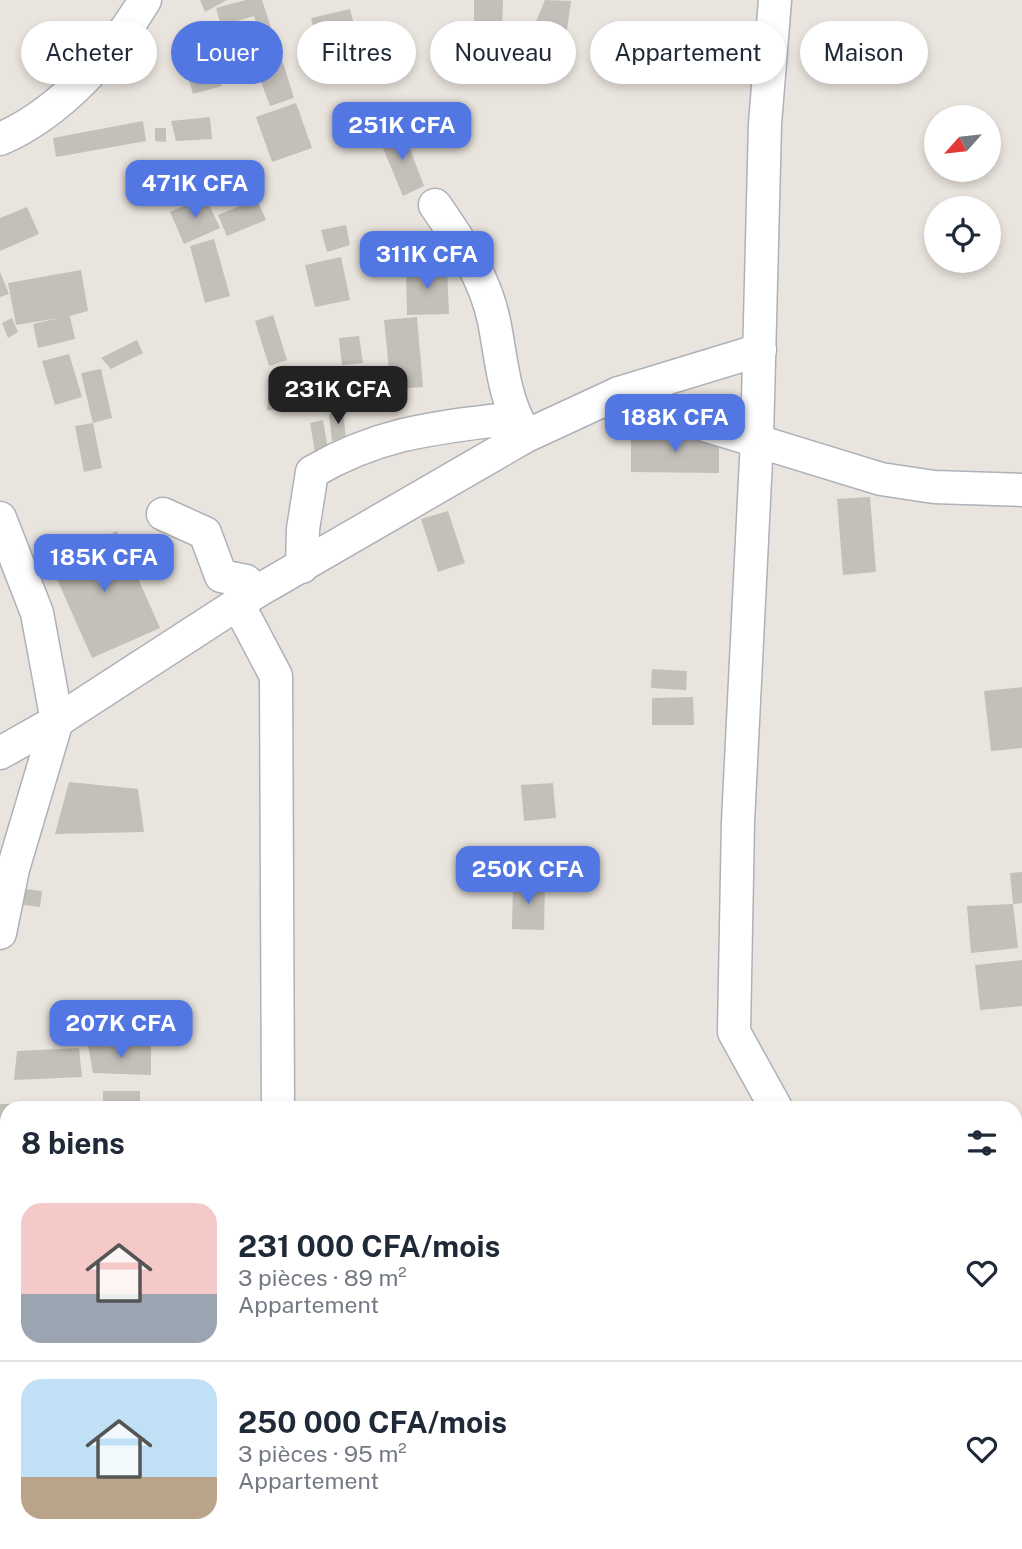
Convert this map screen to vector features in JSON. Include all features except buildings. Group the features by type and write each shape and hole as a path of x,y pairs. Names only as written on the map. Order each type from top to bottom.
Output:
{"street":[{"path":"0,139 14,133 86,76 131,25 145,0"},
{"path":"772,1101 734,1031 738,822 757,439 765,124 773,1"},
{"path":"435,205 459,239 482,282 494,320 506,395 521,427"},
{"path":"0,753 57,721 247,598 302,567 521,427 760,350"},
{"path":"620,393 672,415 881,479 934,487 1022,490"},
{"path":"302,567 303,529 312,472 347,452 406,432 521,427"},
{"path":"163,514 205,533 220,576 246,581 247,598 276,676 278,1101"},
{"path":"0,518 37,613 57,721 13,869 0,933"}]}
